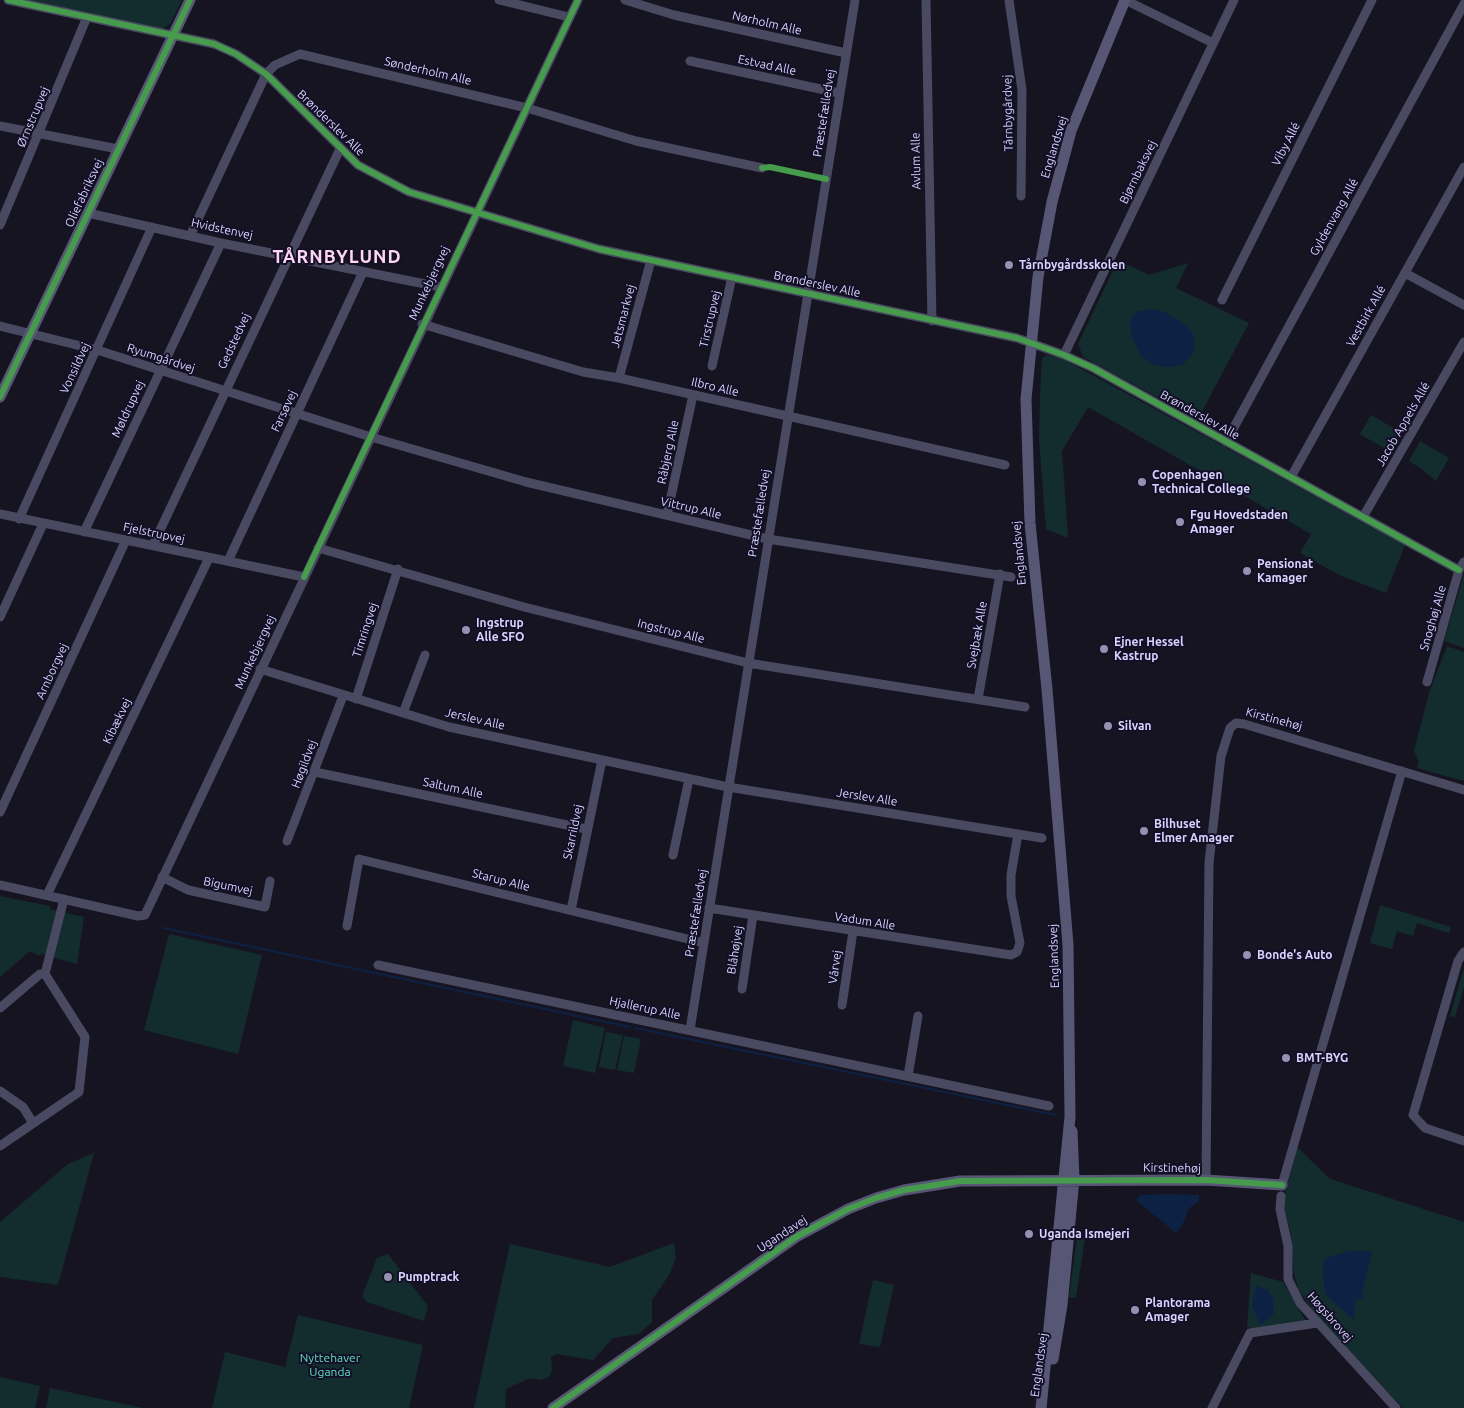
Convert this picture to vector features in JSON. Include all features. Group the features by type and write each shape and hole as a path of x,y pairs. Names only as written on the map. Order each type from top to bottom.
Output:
{"main road":[{"name":"Oliefabriksvej","path":"0,396 190,0"},
{"name":"Englandsvej","path":"1047,1408 1062,1305 1074,1179 1074,1148 1070,1117 1067,936 1026,467 1026,399 1039,267 1052,202 1071,131 1125,0"},
{"name":"Englandsvej","path":"1042,1408 1062,1179 1070,1117"},
{"name":"Kirstinehøj","path":"1062,1179 1206,1180 1281,1191"},
{"name":"Ugandavej","path":"553,1408 796,1237 848,1209 904,1190 931,1184 960,1181 1062,1179"}],"street":[{"path":"0,5 2,0"},
{"name":"Brønderslev Alle","path":"8,0 214,44 236,54 266,74 358,165 409,192 599,249 1031,343 1064,355 1093,368 1459,570"},
{"path":"498,0 569,17"},
{"name":"Munkebjergvej","path":"0,885 138,916 145,915 371,437 422,324 578,0"},
{"name":"Nørholm Alle","path":"625,0 674,15 846,53"},
{"name":"Præstefælledvej","path":"690,1030 855,0"},
{"name":"Avlum Alle","path":"926,0 932,321"},
{"name":"Tårnbygårdvej","path":"1009,0 1022,90 1021,196"},
{"path":"1125,0 1213,43"},
{"name":"Bjørnbaksvej","path":"1064,355 1234,0"},
{"name":"Viby Allé","path":"1222,300 1372,0"},
{"name":"Gyldenvang Allé","path":"1226,442 1464,4"},
{"name":"Ørnstrupvej","path":"0,225 87,17"},
{"name":"Sønderholm Alle","path":"266,74 275,65 300,54 527,108 636,140 762,168"},
{"name":"Estvad Alle","path":"690,61 840,93"},
{"path":"190,236 266,74"},
{"path":"0,126 118,148"},
{"name":"Gedstedvej","path":"153,545 224,391 340,149"},
{"name":"Vestbirk Allé","path":"1291,477 1464,167"},
{"name":"Hvidstenvej","path":"88,213 221,243 289,255 440,287"},
{"name":"Vonsildvej","path":"19,519 152,228"},
{"name":"Møldrupvej","path":"84,532 221,243"},
{"name":"Jetsmarkvej","path":"619,378 651,260"},
{"name":"Farsøvej","path":"228,561 363,272"},
{"path":"1405,273 1464,305"},
{"name":"Tirstrupvej","path":"712,366 732,277"},
{"name":"Ilbro Alle","path":"422,324 583,372 619,378 1005,465"},
{"name":"Ryumgårdvej","path":"0,326 97,350 371,437"},
{"name":"Jacob Appels Allé","path":"1363,517 1464,342"},
{"name":"Råbjerg Alle","path":"667,515 693,395"},
{"name":"Vittrup Alle","path":"371,437 526,482 768,539 1000,574 1011,578"},
{"name":"Fjelstrupvej","path":"0,514 304,578"},
{"path":"0,617 43,524"},
{"name":"Arnborgvej","path":"0,812 126,540"},
{"name":"Ingstrup Alle","path":"318,548 398,569 524,607 748,663 1025,707"},
{"name":"Kibækvej","path":"47,895 209,558"},
{"name":"Snoghøj Alle","path":"1428,682 1459,570 1464,562"},
{"name":"Timringvej","path":"356,699 398,569"},
{"name":"Svejbæk Alle","path":"978,699 1000,574"},
{"path":"403,714 424,655"},
{"name":"Jerslev Alle","path":"260,669 449,727 689,779 1042,838"},
{"name":"Høgildvej","path":"287,841 344,696"},
{"name":"Kirstinehøj","path":"1206,1180 1210,863 1221,756 1230,728 1238,723 1244,724 1464,790"},
{"name":"Skarrildvej","path":"571,910 586,829 602,760"},
{"path":"1281,1191 1402,771"},
{"name":"Saltum Alle","path":"315,772 586,829"},
{"path":"674,855 689,779"},
{"name":"Vadum Alle","path":"709,908 1005,956 1017,952 1020,943 1011,896 1011,875 1018,834"},
{"name":"Starup Alle","path":"347,926 359,858 704,943"},
{"name":"Bigumvej","path":"162,877 188,890 264,907 270,881"},
{"path":"0,1146 79,1092 85,1038 45,974 64,899"},
{"name":"Blåhøjvej","path":"742,989 754,915"},
{"name":"Vårvej","path":"842,1005 853,932"},
{"path":"1464,952 1458,961 1414,1115 1425,1128 1464,1141"},
{"name":"Hjallerup Alle","path":"378,965 1049,1106"},
{"path":"0,1008 40,974 45,974"},
{"path":"908,1076 918,1016"},
{"path":"0,1091 23,1106 33,1123"},
{"name":"Høgsbrovej","path":"1281,1191 1280,1209 1288,1246 1288,1279 1300,1303 1316,1323 1396,1408"},
{"path":"1212,1408 1250,1333 1316,1323"}],"green space":[{"path":"29,0 182,0 170,24 160,30"},
{"path":"1118,260 1149,275 1188,263 1176,288 1249,323 1198,419 1083,357 1078,344"},
{"path":"1048,355 1063,359 1405,545 1386,593 1339,575 1300,553 1311,534 1088,407 1062,451 1068,538 1046,529 1039,439 1042,358"},
{"path":"1371,415 1400,432 1389,451 1360,434"},
{"path":"1420,441 1449,458 1436,481 1409,461"},
{"path":"1464,574 1464,648 1444,641"},
{"path":"1447,646 1464,652 1464,781 1417,768 1419,762 1414,751 1429,693"},
{"path":"0,896 50,906 50,909 84,917 77,964 40,954 39,956 30,951 0,977"},
{"path":"1380,905 1451,927 1449,933 1417,923 1413,936 1397,931 1392,949 1370,943"},
{"path":"169,934 262,955 238,1054 144,1030"},
{"path":"1464,968 1464,987 1455,1017 1450,1016"},
{"path":"573,1020 605,1028 595,1073 563,1066"},
{"path":"606,1032 623,1035 615,1070 599,1067"},
{"path":"624,1036 641,1039 634,1073 617,1070"},
{"path":"1297,1147 1330,1179 1464,1222 1464,1408 1403,1408 1318,1318 1299,1290 1294,1275 1291,1235 1283,1201"},
{"path":"94,1153 58,1285 0,1277 0,1222 68,1164"},
{"path":"1078,1231 1085,1238 1076,1298 1069,1297"},
{"path":"674,1243 676,1258 669,1275 652,1300 652,1322 639,1334 613,1338 593,1360 557,1354 551,1357 552,1371 549,1377 540,1380 530,1378 506,1389 505,1408 474,1408 510,1244 610,1267"},
{"name":"Pumptrack","path":"388,1254 428,1306 424,1321 367,1302 362,1296 377,1258"},
{"path":"1251,1273 1283,1282 1306,1321 1255,1329 1247,1327"},
{"path":"873,1280 894,1285 880,1347 859,1344"},
{"name":"Nyttehaver Uganda","path":"298,1315 423,1345 409,1408 212,1408 225,1352 285,1367"},
{"path":"0,1377 40,1386 35,1408 0,1408"},
{"path":"50,1388 143,1408 46,1408"}],"water":[{"path":"1151,309 1164,312 1191,330 1195,341 1193,353 1183,364 1168,367 1153,364 1140,355 1132,338 1130,321 1136,312"},
{"path":"1140,1195 1199,1195 1199,1201 1188,1209 1185,1220 1176,1233 1136,1200"},
{"path":"1349,1251 1372,1251 1362,1294 1365,1297 1355,1301 1354,1320 1325,1294 1323,1274 1324,1259"},
{"path":"1256,1286 1268,1290 1274,1300 1273,1315 1260,1325 1252,1305"}],"waterway":[{"path":"163,928 630,1027"},
{"path":"635,1028 1056,1115"}],"cycle path":[{"path":"8,0 214,44 236,54 266,74 358,165 409,192 599,249 1017,338 1064,355 1093,368 1459,570"},
{"path":"0,397 190,0"},
{"path":"304,577 578,0"},
{"path":"762,168 770,167 826,179"},
{"path":"553,1408 796,1237 848,1209 876,1198 904,1190 960,1181 1206,1180 1282,1185"}],"place":[{"name":"Tårnbygårdsskolen","path":"1009,265"},
{"name":"Copenhagen Technical College","path":"1142,482"},
{"name":"Fgu Hovedstaden Amager","path":"1180,522"},
{"name":"Pensionat Kamager","path":"1247,571"},
{"name":"Ingstrup Alle SFO","path":"466,630"},
{"name":"Ejner Hessel Kastrup","path":"1104,649"},
{"name":"Silvan","path":"1108,726"},
{"name":"Bilhuset Elmer Amager","path":"1144,831"},
{"name":"Bonde's Auto","path":"1247,955"},
{"name":"BMT-BYG","path":"1286,1058"},
{"name":"Uganda Ismejeri","path":"1029,1234"},
{"name":"Pumptrack","path":"388,1277"},
{"name":"Plantorama Amager","path":"1135,1310"}],"district":[{"name":"TÅRNBYLUND","path":"337,257"}]}
